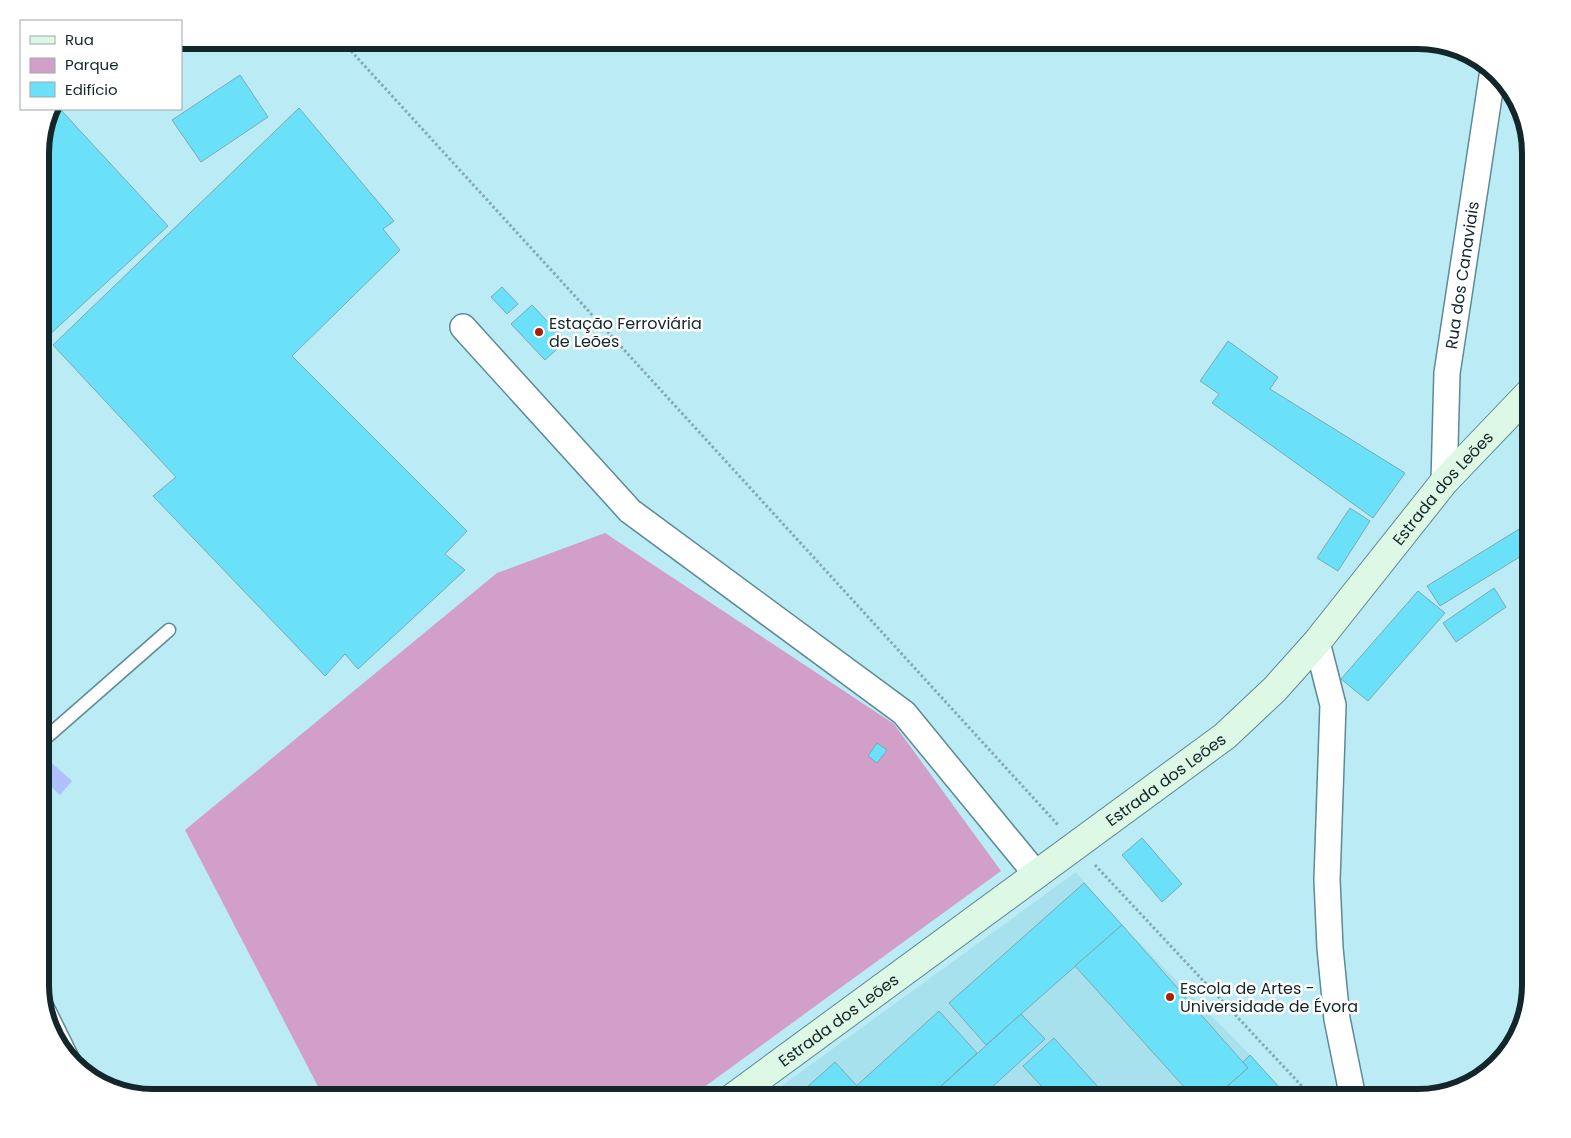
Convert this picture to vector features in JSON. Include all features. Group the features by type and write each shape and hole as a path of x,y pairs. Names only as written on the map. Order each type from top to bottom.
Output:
{"main road":[{"name":"Estrada dos Leões","path":"744,1089 1225,736 1275,689 1317,642 1444,482 1522,400"}],"street":[{"name":"Rua dos Canaviais","path":"1444,482 1447,373 1492,79"},
{"path":"463,327 630,511 904,713 1037,874"},
{"path":"1317,642 1334,705 1327,880 1330,948 1337,1019 1352,1089"}],"lane":[{"path":"49,735 169,630"}],"path":[{"path":"349,49 569,292 1077,846 1305,1089"}],"shaded area":[{"path":"1076,872 1122,925 1250,1055 1281,1089 777,1089"}],"green space":[{"path":"605,533 894,724 1001,871 701,1089 319,1089 185,830 497,573"}],"water":[{"path":"49,761 72,781 60,795 49,785"}],"building":[{"path":"240,75 268,117 201,162 172,120"},
{"path":"299,108 394,221 383,229 400,250 292,356 467,531 445,554 465,570 358,669 345,654 325,676 153,496 176,477 53,345"},
{"path":"58,110 61,110 168,226 49,335 49,146 54,119"},
{"path":"502,287 518,304 507,314 491,297"},
{"name":"Estação Ferroviária de Leões","path":"532,305 566,341 545,360 511,324"},
{"path":"1228,341 1278,377 1270,389 1405,473 1373,518 1212,403 1219,394 1200,381"},
{"path":"1350,508 1370,521 1338,571 1317,558"},
{"path":"1522,527 1522,556 1440,606 1427,586"},
{"path":"1494,588 1506,607 1456,642 1443,623"},
{"path":"1418,591 1445,613 1368,701 1341,679"},
{"path":"877,743 887,750 877,763 868,756"},
{"path":"1142,838 1182,884 1162,902 1122,855"},
{"path":"1084,883 1122,925 986,1045 949,1003"},
{"path":"1122,925 1248,1068 1224,1089 1186,1089 1075,966"},
{"path":"939,1011 977,1053 938,1089 853,1089"},
{"path":"1021,1014 1045,1039 990,1089 938,1089"},
{"path":"1054,1038 1100,1089 1044,1089 1023,1066"},
{"path":"1250,1055 1281,1089 1224,1089 1248,1068 1243,1062"},
{"path":"835,1062 857,1086 854,1089 805,1089"}],"place":[{"name":"Estação Ferroviária de Leões","path":"539,332"},
{"name":"Escola de Artes - Universidade de Évora","path":"1170,997"}]}
